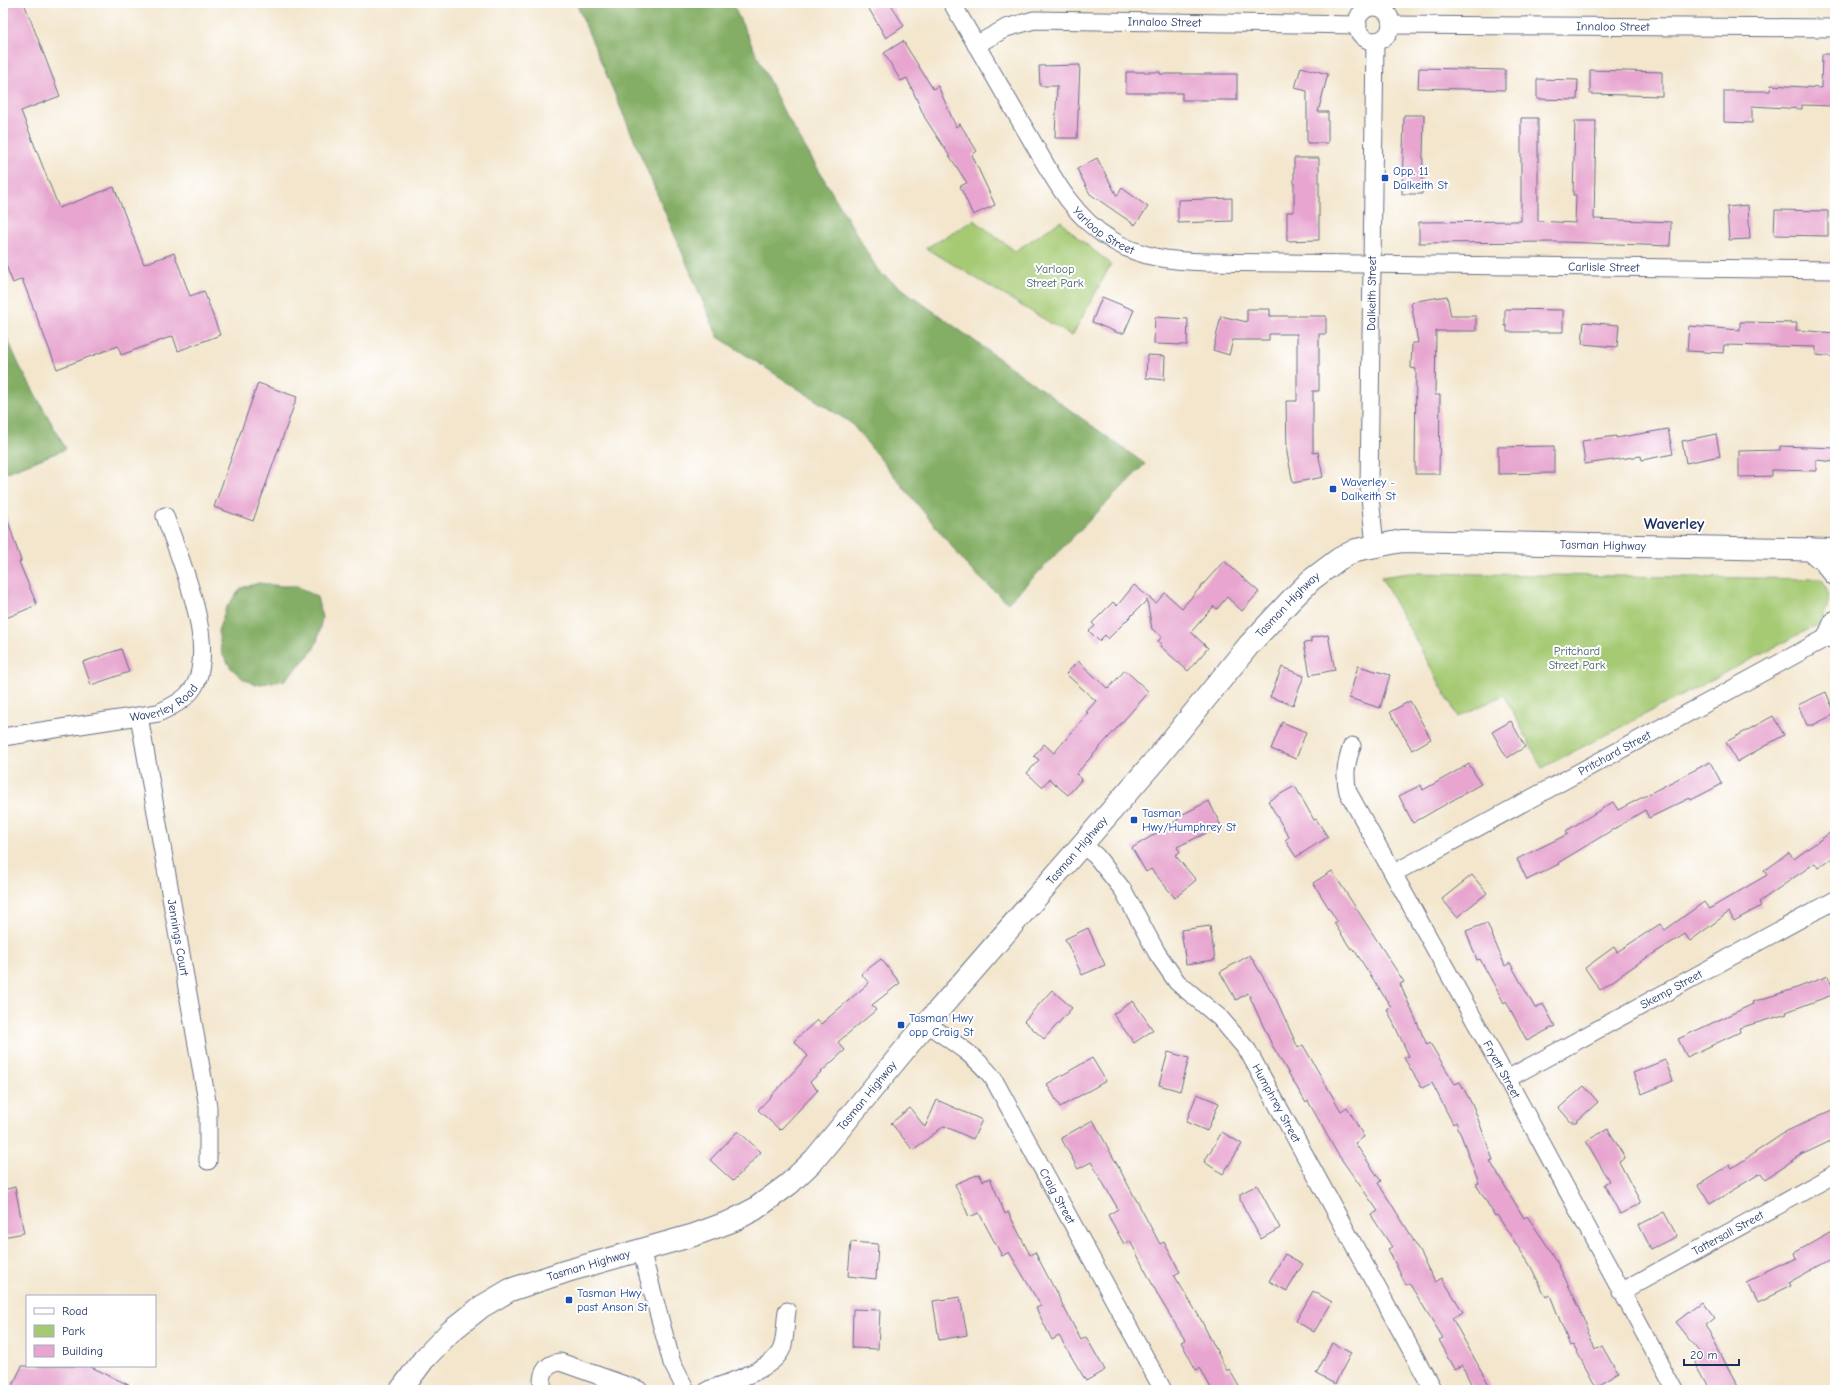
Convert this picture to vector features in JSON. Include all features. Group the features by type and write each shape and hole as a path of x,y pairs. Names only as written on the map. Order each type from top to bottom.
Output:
{"highway":[{"name":"Tasman Highway","path":"401,1390 424,1359 450,1332 481,1307 510,1290 567,1271 694,1235 732,1221 755,1209 777,1194 814,1160 927,1024 1158,757 1249,645 1311,580 1339,559 1356,550 1402,541 1835,550"},
{"path":"1810,549 1826,562 1835,574"}],"street":[{"name":"Yarloop Street","path":"952,3 1068,199 1079,214 1109,239 1148,256 1175,261 1372,263"},
{"path":"1374,5 1384,10 1390,19 1391,25 1387,35 1383,39 1375,41 1366,39 1362,36 1358,25 1360,15 1374,5"},
{"name":"Innaloo Street","path":"976,45 1006,28 1034,20 1358,25"},
{"name":"Innaloo Street","path":"1391,25 1835,28"},
{"name":"Dalkeith Street","path":"1375,41 1369,488 1375,546"},
{"name":"Carlisle Street","path":"1372,263 1835,270"},
{"name":"Waverley Road","path":"3,738 158,713 179,703 196,682 202,653 198,616 165,516"},
{"name":"Pritchard Street","path":"1394,873 1833,630"},
{"name":"Jennings Court","path":"139,716 208,1107 208,1161"},
{"name":"Fryett Street","path":"1352,746 1346,762 1345,772 1348,792 1507,1079 1621,1292 1676,1390"},
{"name":"Humphrey Street","path":"1083,845 1096,856 1123,890 1157,953 1177,982 1189,994 1220,1018 1248,1051 1433,1390"},
{"name":"Skemp Street","path":"1507,1079 1835,900"},
{"name":"Craig Street","path":"927,1024 971,1054 983,1065 993,1078 1163,1390"},
{"name":"Tattersall Street","path":"1621,1292 1835,1174"},
{"path":"641,1250 672,1363 686,1390"},
{"path":"708,1390 753,1372 772,1360 783,1346 787,1311"},
{"path":"543,1390 541,1381 544,1370 548,1365 560,1362 639,1390"}],"green space":[{"path":"576,3 732,3 783,110 879,272 1145,464 1008,603 971,570 851,423 718,337"},
{"name":"Yarloop Street Park","path":"974,220 1015,251 1061,221 1077,237 1111,264 1072,336 926,248"},
{"path":"3,329 19,365 66,449 3,474"},
{"name":"Pritchard Street Park","path":"1410,573 1822,579 1829,597 1827,607 1819,624 1542,768 1504,695 1458,717 1381,577"},
{"path":"259,583 281,586 297,586 317,597 322,618 317,642 312,652 285,680 255,685 242,678 231,668 222,654 218,631 226,608 241,588"}],"building":[{"path":"3,3 24,3 60,96 21,111 59,208 114,187 144,264 174,253 190,296 204,291 220,335 178,351 173,336 121,355 118,346 57,369 22,279 13,283 3,258"},
{"path":"879,3 890,3 904,26 886,38 869,9"},
{"path":"903,41 933,89 938,86 956,127 960,124 977,151 972,155 995,205 973,215 960,186 967,183 925,118 907,78 901,81 884,53"},
{"path":"1822,54 1835,54 1835,106 1802,105 1802,109 1752,106 1752,123 1724,122 1724,91 1770,91 1771,85 1821,88"},
{"path":"1080,65 1077,138 1055,138 1057,86 1040,86 1039,66"},
{"path":"1301,67 1328,74 1318,112 1328,112 1328,143 1307,143 1307,91 1295,88"},
{"path":"1419,68 1505,70 1505,90 1418,88"},
{"path":"1590,70 1662,72 1662,96 1590,94"},
{"path":"1126,72 1160,72 1160,74 1237,74 1237,100 1182,100 1182,93 1126,93"},
{"path":"1537,79 1578,80 1577,100 1537,99"},
{"path":"1404,115 1424,115 1422,194 1402,194"},
{"path":"1521,118 1538,118 1538,221 1575,223 1576,195 1573,195 1575,121 1596,121 1594,219 1671,222 1670,246 1562,242 1419,243 1419,222 1521,221"},
{"path":"1097,158 1117,196 1122,188 1148,207 1135,225 1090,194 1077,169"},
{"path":"1294,158 1319,158 1319,240 1287,241 1287,212 1294,212"},
{"path":"1232,198 1232,221 1178,223 1178,200"},
{"path":"1748,205 1750,239 1729,240 1727,207"},
{"path":"1775,210 1828,211 1828,236 1774,235"},
{"path":"1447,296 1451,316 1476,316 1476,331 1436,331 1435,395 1440,395 1439,474 1415,474 1416,369 1411,368 1412,343 1418,343 1411,302"},
{"path":"1102,297 1134,310 1124,333 1118,333 1092,322"},
{"path":"1247,309 1270,309 1270,316 1326,316 1326,334 1319,334 1319,391 1313,391 1313,453 1318,452 1323,477 1293,483 1287,453 1286,401 1297,401 1297,334 1269,334 1269,340 1233,340 1229,355 1213,350 1221,316 1247,322"},
{"path":"1505,309 1563,310 1563,332 1507,332 1507,326 1505,326"},
{"path":"1155,317 1188,319 1187,345 1154,344"},
{"path":"1584,322 1619,325 1617,347 1582,344"},
{"path":"1740,322 1797,323 1796,330 1835,333 1835,357 1816,355 1816,347 1724,345 1723,353 1687,351 1689,326 1740,330"},
{"path":"1147,355 1165,356 1164,380 1146,378"},
{"path":"258,383 297,397 253,521 214,507"},
{"path":"1668,429 1673,454 1642,460 1641,456 1585,464 1582,441 1616,436 1616,438"},
{"path":"1716,434 1720,456 1686,463 1682,441"},
{"path":"1554,446 1554,473 1498,474 1498,447"},
{"path":"1780,446 1835,448 1835,462 1816,460 1816,471 1772,470 1772,476 1739,477 1739,451 1780,450"},
{"path":"6,515 21,561 19,562 37,605 6,618 3,611 3,516"},
{"path":"1224,561 1259,592 1242,611 1227,597 1217,609 1214,606 1191,632 1208,648 1188,671 1160,646 1162,644 1158,641 1162,637 1152,629 1147,600 1108,639 1105,635 1099,641 1089,631 1095,626 1092,623 1113,602 1117,606 1134,585 1156,603 1165,593 1182,608"},
{"path":"1328,635 1335,670 1310,675 1304,643 1311,642 1311,638"},
{"path":"121,649 129,672 91,685 83,662"},
{"path":"1078,661 1108,689 1125,670 1149,692 1076,774 1082,779 1068,795 1049,779 1042,787 1027,773 1039,760 1034,756 1044,744 1054,753 1088,713 1086,712 1096,701 1066,674"},
{"path":"1358,666 1390,675 1380,708 1349,698"},
{"path":"1282,667 1304,676 1293,705 1270,697"},
{"path":"1826,692 1835,714 1813,725 1807,725 1798,705"},
{"path":"1410,701 1431,739 1412,750 1390,712"},
{"path":"1773,716 1784,735 1737,762 1726,742"},
{"path":"1511,721 1525,747 1507,758 1492,732"},
{"path":"1282,722 1306,732 1296,759 1271,749"},
{"path":"1710,762 1722,784 1691,800 1690,798 1649,818 1645,810 1558,863 1559,864 1527,880 1517,859 1568,834 1566,831 1613,802 1618,810"},
{"path":"1469,764 1481,784 1413,823 1399,796 1421,785 1423,790"},
{"path":"1295,786 1314,820 1316,819 1328,837 1296,857 1285,840 1289,837 1268,801"},
{"path":"1209,801 1221,826 1177,847 1180,852 1175,855 1196,880 1175,898 1151,869 1146,872 1132,848 1178,820 1177,817"},
{"path":"1835,829 1835,856 1818,868 1815,863 1759,902 1761,906 1734,921 1729,912 1690,941 1685,934 1640,962 1600,990 1585,968 1614,947 1617,952 1660,924 1665,930 1704,902 1709,909 1767,875 1764,871 1789,853 1794,859"},
{"path":"1332,871 1404,982 1400,984 1427,1045 1430,1043 1455,1084 1460,1082 1474,1108 1493,1160 1490,1161 1524,1218 1527,1216 1553,1254 1580,1309 1595,1350 1602,1346 1618,1374 1596,1387 1573,1345 1570,1346 1550,1295 1546,1297 1530,1265 1497,1215 1495,1216 1476,1184 1479,1183 1456,1122 1453,1124 1432,1083 1422,1088 1404,1058 1409,1056 1387,1009 1391,1007 1353,948 1351,949 1334,923 1337,921 1313,883"},
{"path":"1472,875 1487,893 1457,917 1442,899"},
{"path":"1487,923 1505,966 1510,963 1535,1008 1543,1004 1555,1026 1527,1041 1506,1001 1504,1003 1480,959 1477,960 1466,931"},
{"path":"1210,926 1215,960 1186,964 1181,930"},
{"path":"1088,928 1105,965 1082,975 1065,939"},
{"path":"1250,955 1276,999 1298,1048 1303,1045 1341,1111 1347,1107 1364,1137 1355,1143 1381,1181 1378,1183 1409,1232 1435,1282 1442,1278 1463,1312 1452,1318 1492,1390 1474,1390 1462,1365 1455,1369 1439,1340 1443,1338 1409,1283 1406,1285 1388,1249 1392,1247 1371,1215 1378,1211 1337,1153 1308,1101 1306,1103 1272,1045 1248,993 1236,1000 1220,972"},
{"path":"881,959 900,983 872,1005 876,1010 838,1042 845,1050 810,1082 818,1090 780,1130 758,1110 808,1056 794,1041 817,1020 821,1024 869,983 861,974"},
{"path":"1828,976 1835,994 1786,1012 1787,1014 1739,1028 1740,1032 1687,1057 1678,1039 1753,1004 1752,1002 1794,989"},
{"path":"1052,990 1072,1008 1044,1039 1024,1021"},
{"path":"1133,1001 1153,1030 1134,1043 1113,1014"},
{"path":"1168,1052 1189,1058 1180,1091 1159,1085"},
{"path":"1092,1058 1106,1081 1060,1107 1047,1084"},
{"path":"1665,1060 1673,1081 1642,1094 1633,1073"},
{"path":"1584,1086 1598,1102 1576,1122 1571,1122 1559,1108"},
{"path":"1197,1094 1219,1103 1207,1131 1186,1122"},
{"path":"937,1100 982,1120 973,1139 944,1126 913,1150 891,1123 910,1108 925,1127"},
{"path":"1835,1109 1835,1139 1801,1155 1765,1179 1761,1173 1710,1204 1698,1185 1730,1165 1732,1168 1787,1131"},
{"path":"1093,1120 1160,1244 1164,1242 1180,1272 1174,1275 1200,1318 1227,1371 1229,1369 1241,1390 1212,1390 1200,1368 1196,1370 1181,1342 1185,1340 1160,1299 1130,1241 1124,1244 1108,1215 1118,1209 1091,1162 1078,1169 1061,1138"},
{"path":"1608,1129 1625,1158 1619,1162 1641,1203 1620,1214 1604,1184 1609,1181 1586,1141"},
{"path":"738,1131 761,1152 733,1181 710,1160"},
{"path":"1222,1132 1242,1144 1223,1174 1204,1162"},
{"path":"979,1174 983,1181 990,1178 1005,1214 1008,1212 1030,1255 1035,1252 1081,1340 1086,1337 1105,1370 1086,1381 1059,1336 1052,1340 1036,1308 1041,1306 1009,1252 1002,1256 979,1213 969,1217 955,1184"},
{"path":"1257,1185 1280,1228 1261,1239 1240,1200 1240,1194"},
{"path":"15,1187 24,1233 3,1237 3,1190"},
{"path":"1664,1212 1677,1236 1651,1249 1639,1225"},
{"path":"1835,1230 1835,1257 1788,1283 1790,1287 1757,1303 1747,1282 1796,1258 1794,1253"},
{"path":"851,1242 878,1244 876,1279 848,1276"},
{"path":"1285,1254 1303,1264 1287,1291 1269,1281"},
{"path":"1313,1291 1332,1302 1314,1332 1296,1321"},
{"path":"960,1297 967,1335 939,1340 933,1301"},
{"path":"1702,1302 1714,1318 1705,1325 1740,1390 1710,1390 1693,1358 1701,1353 1676,1322"},
{"path":"853,1309 880,1310 878,1349 852,1348"},
{"path":"1332,1343 1351,1353 1335,1384 1316,1374"},
{"path":"22,1366 26,1366 91,1367 139,1390 10,1390"}],"place":[{"name":"Opp. 11 Dalkeith St","path":"1385,178"},
{"name":"Waverley - Dalkeith St","path":"1333,489"},
{"name":"Tasman Hwy/Humphrey St","path":"1134,820"},
{"name":"Tasman Hwy opp Craig St","path":"901,1025"},
{"name":"Tasman Hwy past Anson St","path":"569,1300"}],"district":[{"name":"Waverley","path":"1674,523"}]}
